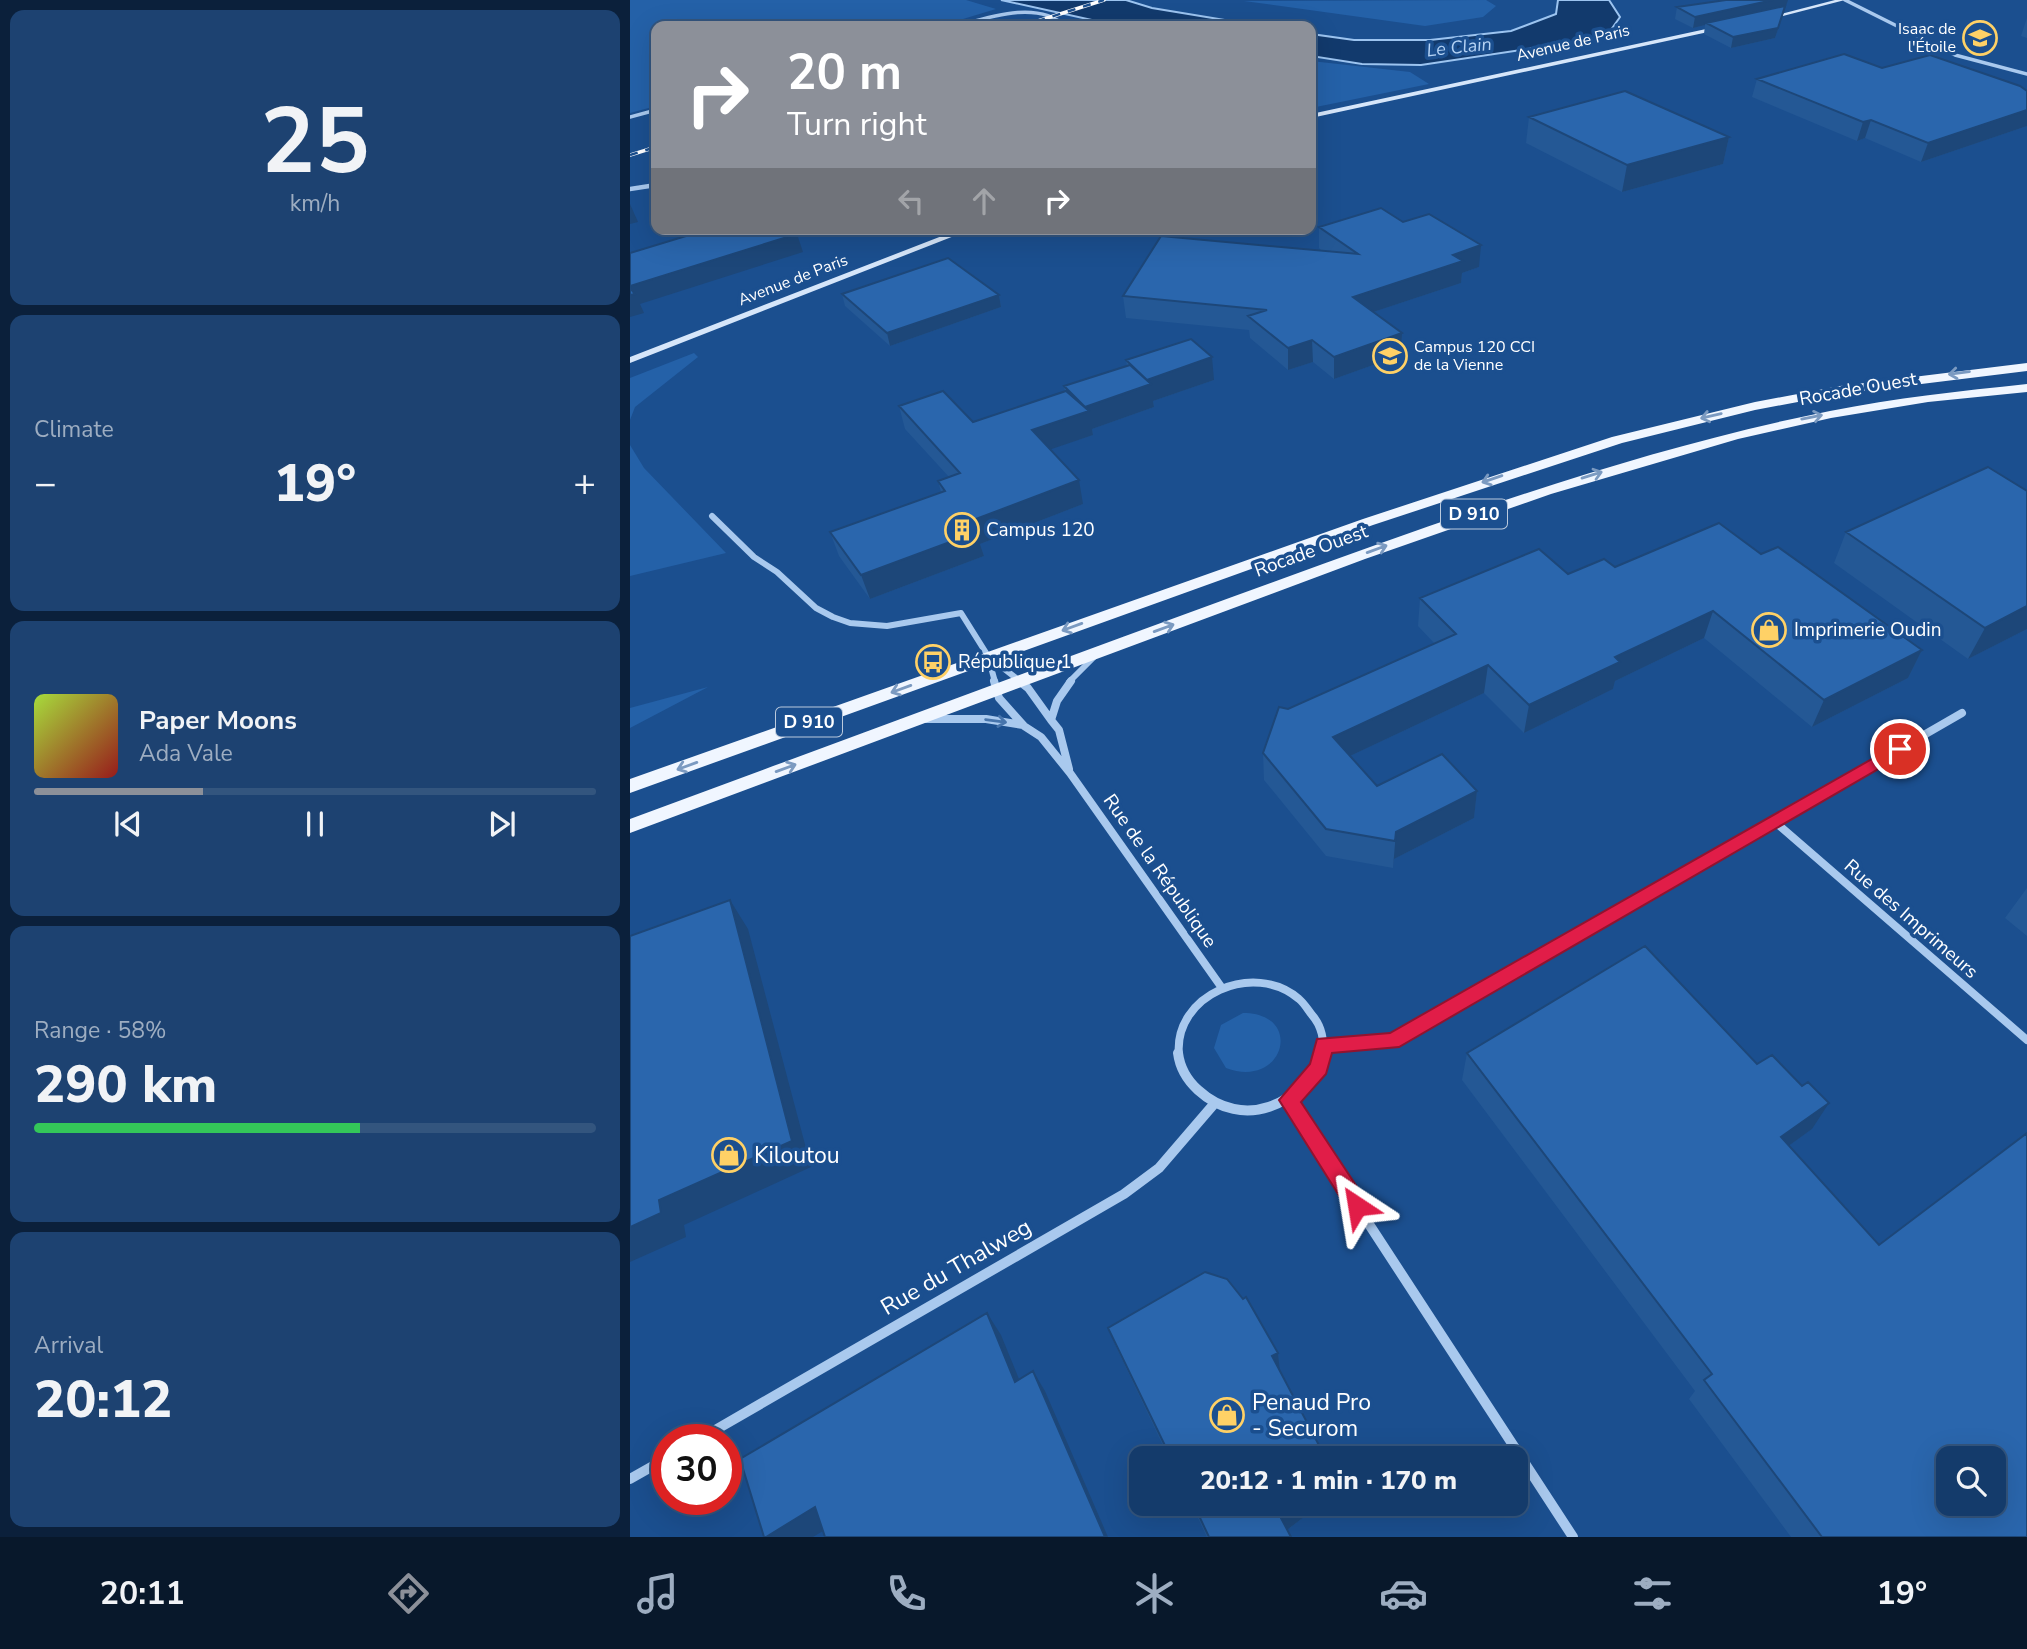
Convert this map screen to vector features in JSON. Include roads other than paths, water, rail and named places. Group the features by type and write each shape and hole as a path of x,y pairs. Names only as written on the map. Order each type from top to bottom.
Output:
{"main road":[{"path":"1753,21 1843,0"},
{"name":"Avenue de Paris","path":"1316,115 1727,26"},
{"name":"Avenue de Paris","path":"630,360 953,235"},
{"name":"D 910","path":"630,786 1368,522 1617,440 1689,420 1828,392 1916,378 2027,367"},
{"name":"Rocade Ouest","path":"630,826 1527,496 1636,461 1712,440 1858,408 2027,388"}],"street":[{"path":"1843,0 1955,55 2027,74"},
{"path":"978,21 1020,11 1053,17 1058,21"},
{"path":"630,117 651,111"},
{"path":"630,189 651,185"},
{"path":"712,516 754,556 776,571 816,607 836,619 855,625 891,626 925,623 961,613 988,656"},
{"path":"1051,720 1055,701 1070,680 1100,651"},
{"name":"Rue de la République","path":"988,656 1028,688 1059,730 1070,773"},
{"name":"Rue de la République","path":"988,656 999,698 1024,726 1041,737 1070,773 1222,988"},
{"path":"1324,1045 1393,1041 1962,713"},
{"path":"919,718 986,719 1024,726"},
{"name":"Rue des Imprimeurs","path":"1774,821 2027,1040"},
{"path":"1255,982 1300,1000 1319,1023 1324,1045 1319,1068 1305,1087 1289,1100 1271,1108 1241,1112 1214,1104 1194,1090 1182,1072 1176,1053 1179,1033 1202,998 1222,988 1255,982"},
{"path":"1289,1100 1573,1537"},
{"name":"Rue du Thalweg","path":"726,1424 1124,1194 1159,1168 1214,1104"},
{"path":"630,1479 651,1467"}],"water":[{"path":"1001,0 1126,0 1152,8 1231,21 1096,21"},
{"name":"Le Clain","path":"1558,0 1609,0 1620,17 1608,34 1587,40 1421,65 1362,64 1316,57 1316,35 1354,40 1430,40 1511,31 1556,14"}],"railway":[{"path":"1038,21 1104,0"},
{"path":"630,155 651,149"}],"place":[{"name":"Isaac de l'Étoile","path":"1980,38"},
{"name":"Campus 120 CCI de la Vienne","path":"1390,356"},
{"name":"Campus 120","path":"962,530"},
{"name":"Imprimerie Oudin","path":"1769,630"},
{"name":"République 1","path":"933,662"},
{"name":"Kiloutou","path":"729,1155"},
{"name":"Penaud Pro - Securom","path":"1227,1415"}]}
